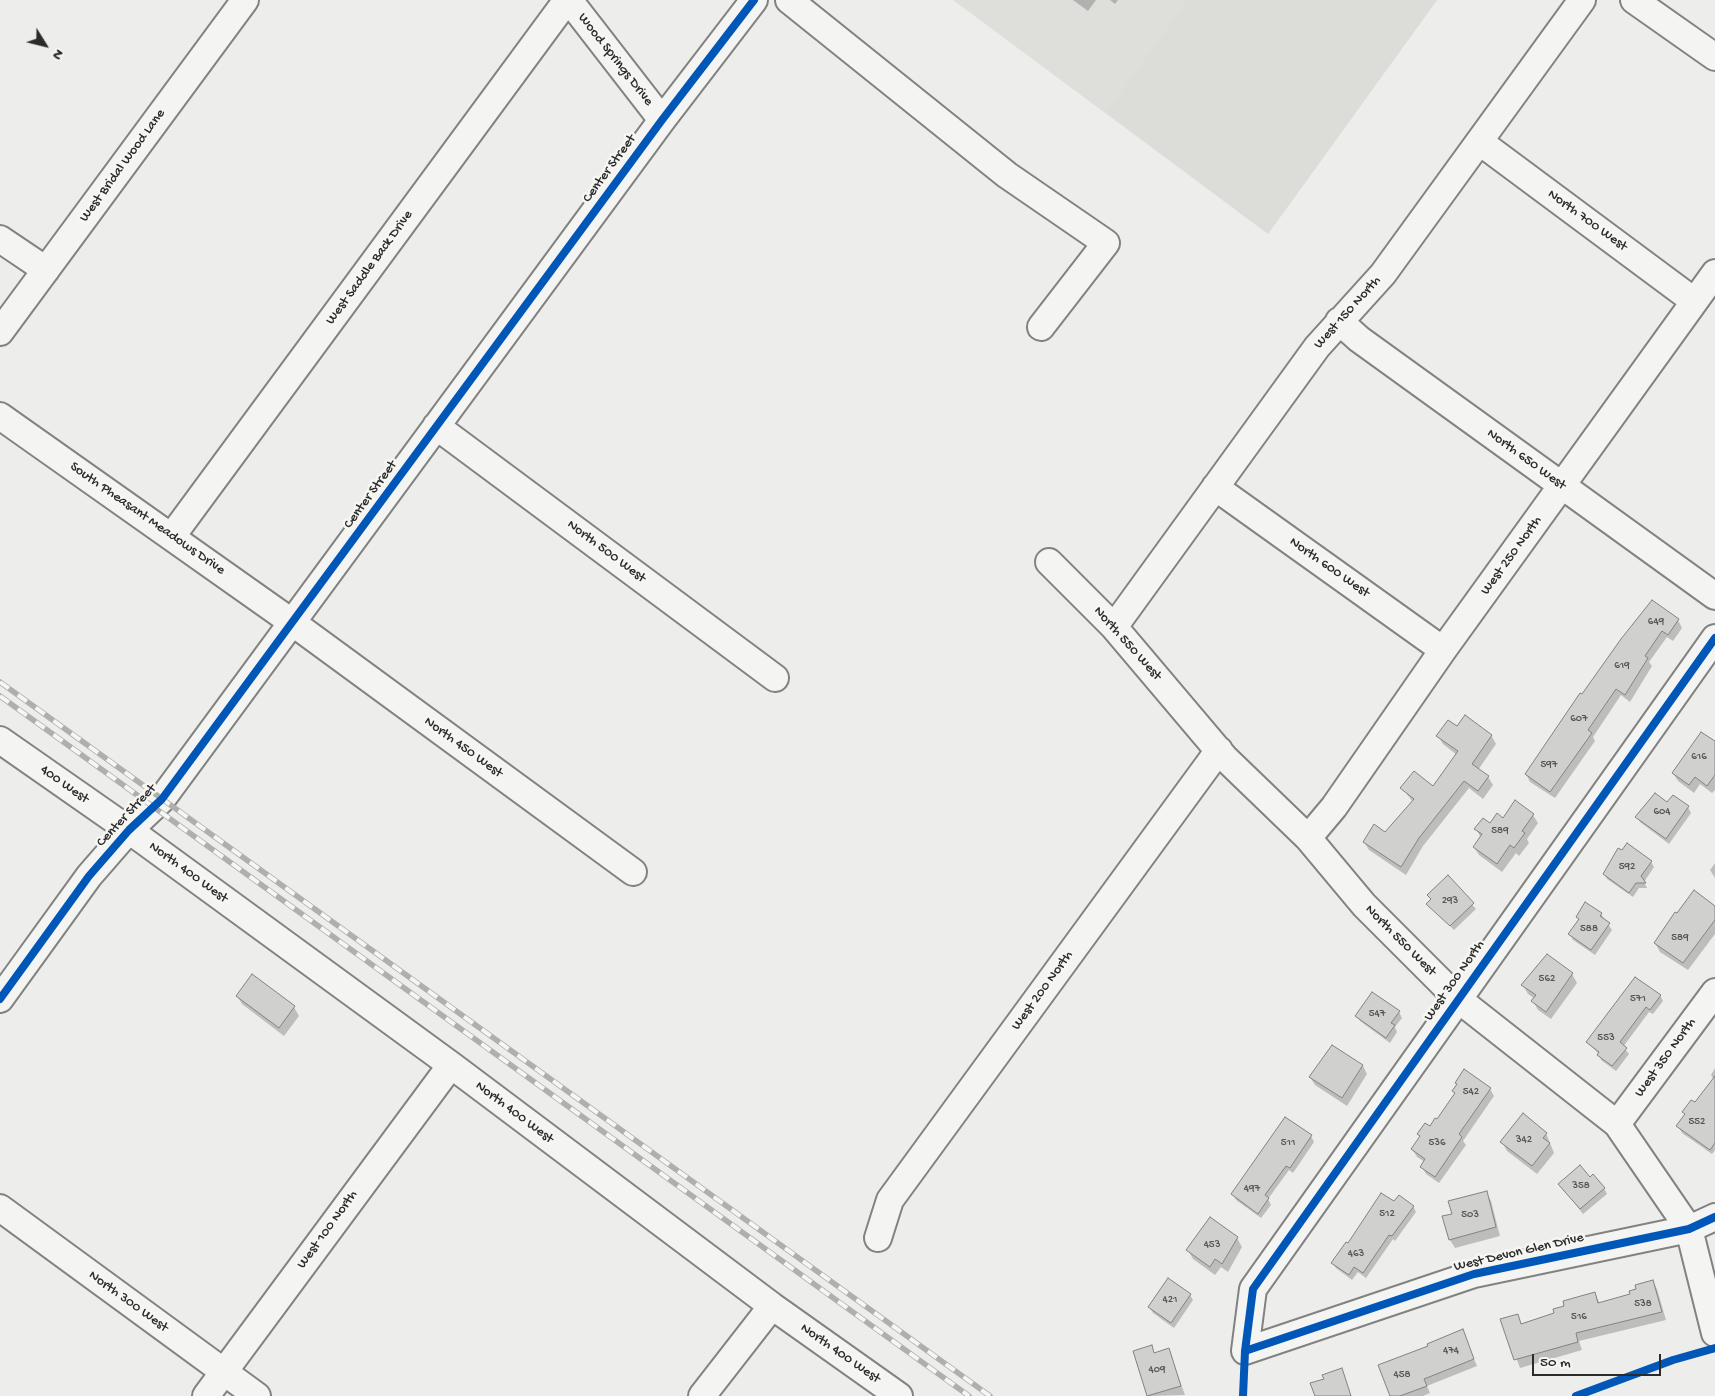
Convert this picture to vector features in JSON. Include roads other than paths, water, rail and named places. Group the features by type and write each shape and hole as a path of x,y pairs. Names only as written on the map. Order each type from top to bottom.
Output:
{"street":[{"name":"West Bridal Wood Lane","path":"0,332 245,0"},
{"name":"Wood Springs Drive","path":"568,0 662,120"},
{"name":"West Saddle Back Drive","path":"172,536 568,0"},
{"name":"Center Street","path":"0,999 89,876 129,830 162,799 662,120 754,0"},
{"path":"788,0 1007,175 1106,243 1041,327"},
{"name":"West 150 North","path":"1114,627 1317,347 1383,274 1582,0"},
{"path":"1634,0 1715,58"},
{"name":"North 700 West","path":"1480,142 1694,301"},
{"path":"0,239 46,270"},
{"name":"West 250 North","path":"1308,838 1334,807 1443,650 1715,273"},
{"name":"North 650 West","path":"1339,321 1359,339 1715,596"},
{"name":"South Pheasant Meadows Drive","path":"0,416 293,623"},
{"name":"North 500 West","path":"436,426 775,678"},
{"name":"North 600 West","path":"1215,487 1443,650"},
{"name":"North 550 West","path":"1049,562 1114,627 1219,750 1308,838 1364,905 1458,999 1617,1124 1689,1229 1715,1333"},
{"name":"North 450 West","path":"293,623 634,872"},
{"name":"West 300 North","path":"1245,1351 1252,1289 1715,638"},
{"name":"400 West","path":"0,740 129,830"},
{"name":"West 200 North","path":"878,1238 890,1200 1219,750"},
{"name":"North 400 West","path":"129,830 451,1065 772,1306 899,1396"},
{"name":"West 350 North","path":"1617,1124 1715,992"},
{"name":"West 100 North","path":"206,1396 451,1065"},
{"name":"North 300 West","path":"0,1208 257,1396"},
{"name":"West Devon Glen Drive","path":"1245,1351 1474,1274 1689,1229 1715,1217"},
{"path":"702,1396 772,1306"}],"railway":[{"path":"0,682 990,1396"},
{"path":"0,696 969,1396"}]}
